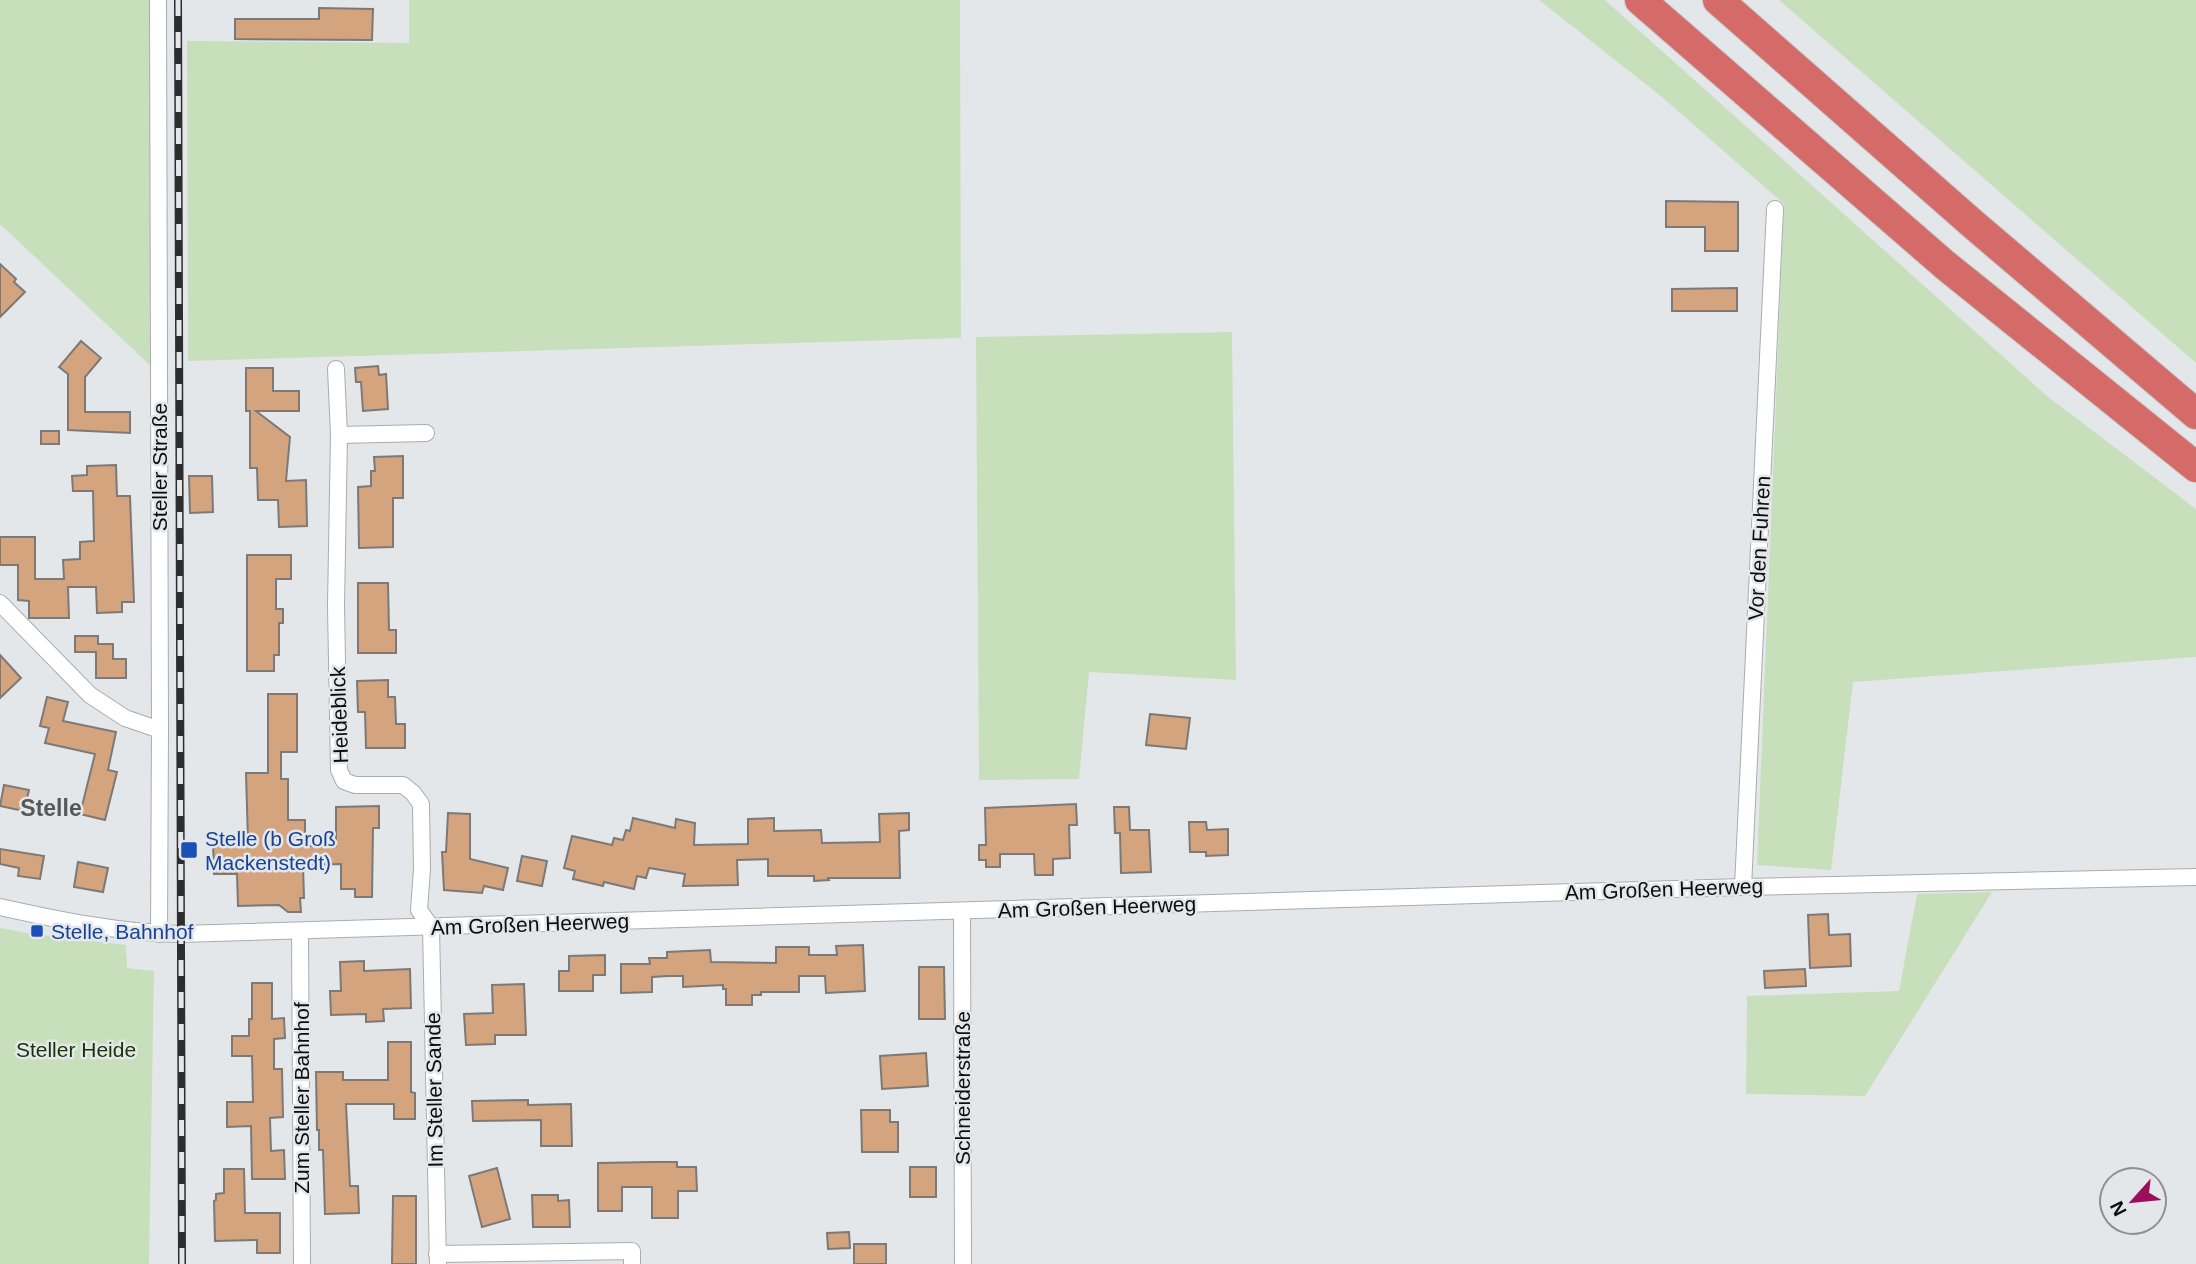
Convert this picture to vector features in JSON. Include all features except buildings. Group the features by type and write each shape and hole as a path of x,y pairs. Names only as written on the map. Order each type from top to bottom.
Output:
{"highway":[{"path":"1640,0 1945,265 2196,467"},
{"path":"1718,0 1964,217 2196,414"}],"street":[{"name":"Steller Straße","path":"158,0 159,934"},
{"name":"Vor den Fuhren","path":"1743,887 1774,209"},
{"name":"Heideblick","path":"336,369 340,435 336,606 339,770 344,781 355,785 403,785 421,804 422,869 419,910 431,927"},
{"path":"340,435 426,433"},
{"path":"0,603 90,695 125,718 160,730"},
{"name":"Am Großen Heerweg","path":"0,907 62,920 159,934 1743,887 2196,877"},
{"name":"Schneiderstraße","path":"962,911 963,1264"},
{"name":"Im Steller Sande","path":"431,927 437,1259 632,1251 632,1264"},
{"name":"Zum Steller Bahnhof","path":"300,931 302,1264"}],"green space":[{"path":"0,0 149,0 153,368 0,224"},
{"path":"409,0 960,0 961,338 188,361 187,41 409,43"},
{"path":"1539,0 1605,0 2047,396 2196,509 2196,657 1853,682 1831,870 1757,865 1784,204 1662,97"},
{"path":"1779,0 2196,0 2196,363"},
{"path":"1232,332 1236,680 1089,672 1079,779 979,780 976,337"},
{"path":"1992,892 1865,1096 1746,1094 1747,996 1899,991 1917,894"},
{"name":"Steller Heide","path":"0,928 126,945 127,968 154,971 149,1264 0,1264"}],"railway":[{"path":"178,0 182,1264"}],"place":[{"name":"Stelle (b Groß Mackenstedt)","path":"189,850"},
{"name":"Stelle, Bahnhof","path":"37,931"}],"district":[{"name":"Stelle","path":"51,808"}]}
